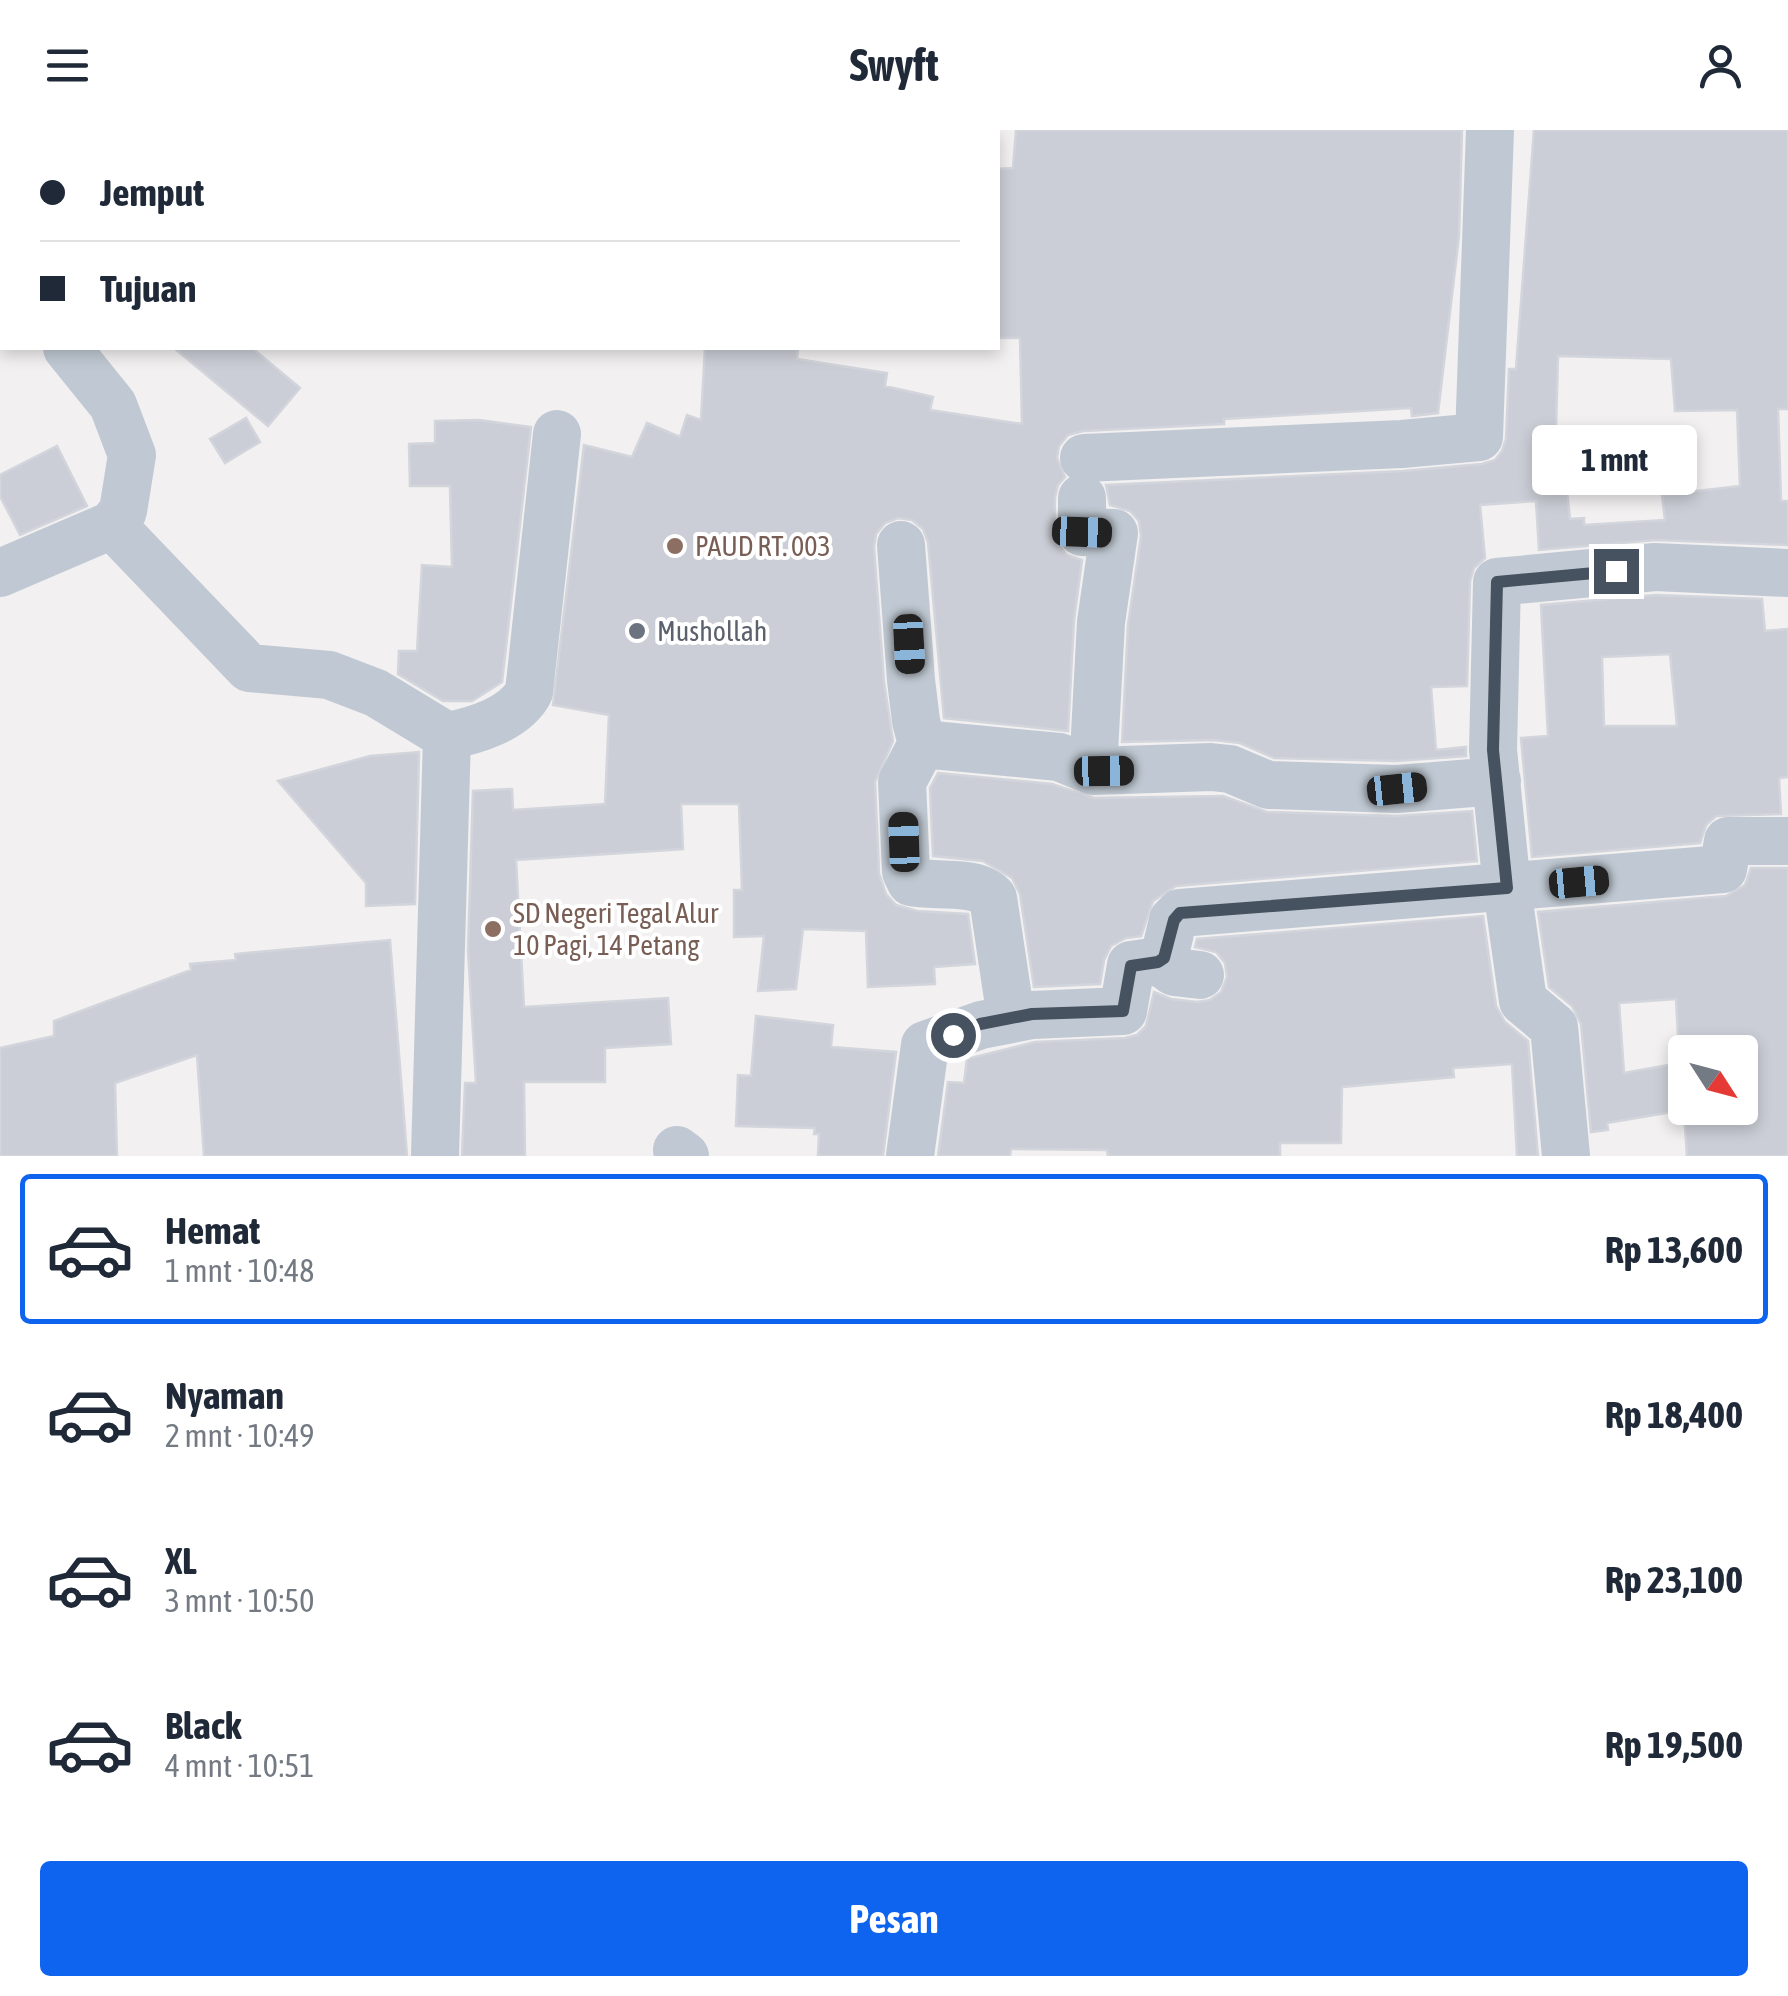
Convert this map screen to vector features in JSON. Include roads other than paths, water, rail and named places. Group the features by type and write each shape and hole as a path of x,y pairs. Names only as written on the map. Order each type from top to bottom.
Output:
{"street":[{"path":"1093,771 1101,622 1114,533 1082,532 1083,478 1478,437 1490,130"},
{"path":"0,573 112,525 123,511 132,455 113,405 69,350"},
{"path":"112,525 249,668 329,674 376,693 447,736 478,730 524,701 529,692 557,434"},
{"path":"901,545 911,680 922,744 902,782 906,872 911,882 972,887 988,891 993,898 1010,1018"},
{"path":"1566,1156 1554,1026 1523,1001 1507,888 1493,750 1497,582 1655,567 1788,573"},
{"path":"435,1156 447,736"},
{"path":"922,744 1059,757 1093,771 1211,767 1268,785 1397,789 1497,781"},
{"path":"910,1156 925,1045 980,1024 1032,1014 1119,1013 1125,1006 1131,966 1179,968 1167,953 1174,920 1180,913 1722,869 1728,842 1788,841"}],"place":[{"name":"PAUD RT. 003","path":"675,546"},
{"name":"Mushollah","path":"637,631"},
{"name":"SD Negeri Tegal Alur 10 Pagi, 14 Petang","path":"493,929"}]}
